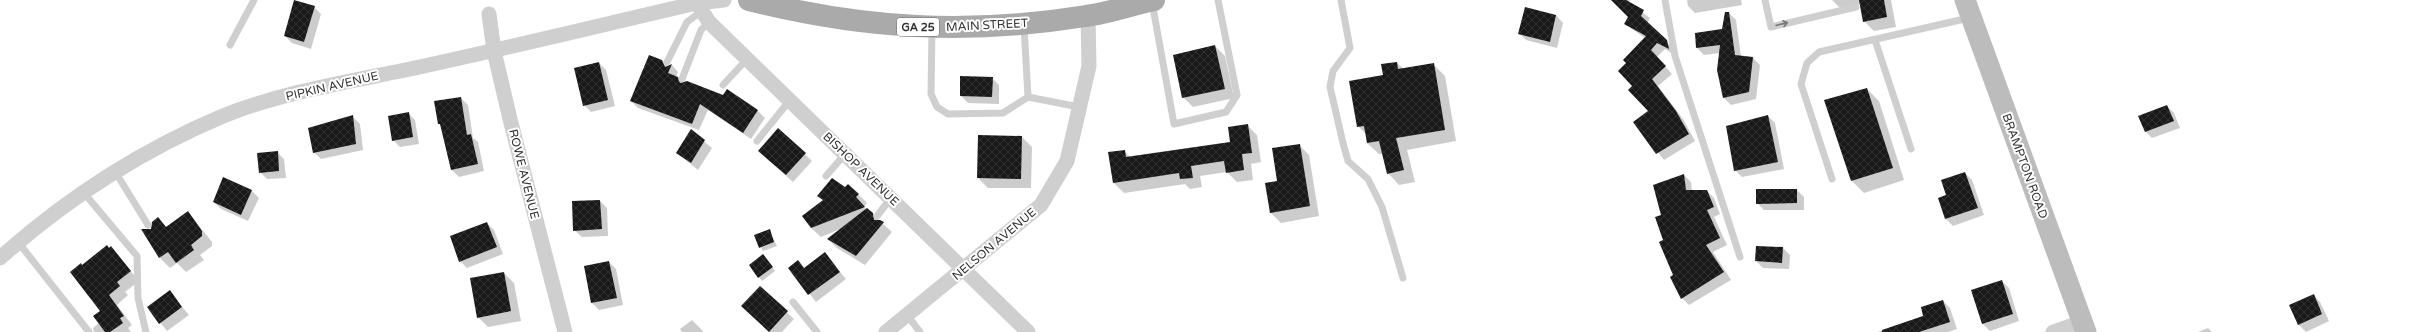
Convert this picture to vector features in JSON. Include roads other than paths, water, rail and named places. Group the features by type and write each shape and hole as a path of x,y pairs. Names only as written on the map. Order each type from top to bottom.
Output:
{"main road":[{"name":"MAIN STREET","path":"749,0 860,23 932,28 1024,24 1088,16 1153,0"},
{"name":"BRAMPTON ROAD","path":"1968,8 2084,327"}],"street":[{"path":"701,9 724,0"},
{"name":"PIPKIN AVENUE","path":"0,258 54,212 161,145 224,116 339,84 701,9"},
{"name":"BISHOP AVENUE","path":"701,9 748,59 1028,332"},
{"name":"ROWE AVENUE","path":"489,14 494,51 565,332"},
{"name":"NELSON AVENUE","path":"886,332 1041,205 1067,161 1089,66 1088,16"},
{"path":"2053,332 2084,327"}],"lane":[{"path":"230,45 254,0"},
{"path":"1153,0 1174,124 1226,112 1237,95 1218,0"},
{"path":"1341,0 1350,48 1333,71 1330,87 1348,161 1368,179 1382,207 1403,278"},
{"path":"1665,0 1675,56 1740,257"},
{"path":"1765,0 1771,27 1856,7"},
{"path":"1832,179 1801,84 1802,74 1807,63 1820,52 1875,40 1968,8"},
{"path":"668,62 687,22 701,9"},
{"path":"682,79 701,30 701,9"},
{"path":"1024,24 1028,97"},
{"path":"932,28 931,94 938,108 948,114 1003,113 1028,97 1079,107"},
{"path":"1875,40 1910,149"},
{"path":"724,85 748,59"},
{"path":"757,141 790,100"},
{"path":"826,176 846,154"},
{"path":"116,173 148,225"},
{"path":"84,193 137,256 138,298 146,332"},
{"path":"877,216 891,198"},
{"path":"18,242 89,332"},
{"path":"793,302 817,332"},
{"path":"907,315 920,332"}]}
